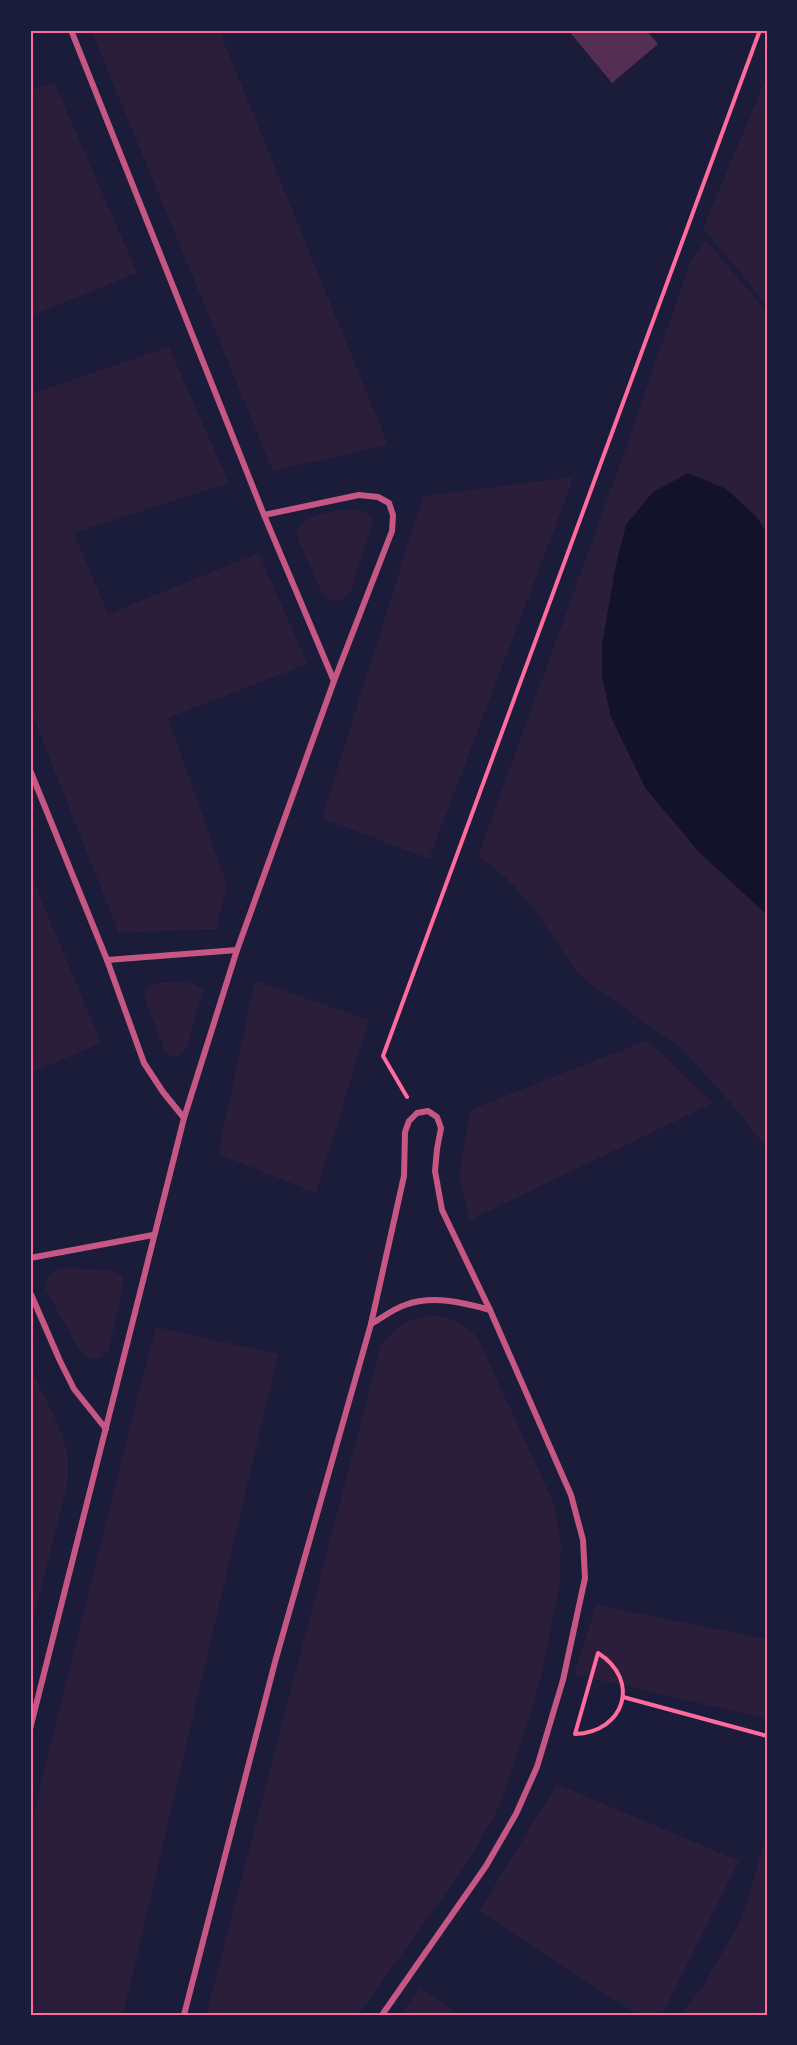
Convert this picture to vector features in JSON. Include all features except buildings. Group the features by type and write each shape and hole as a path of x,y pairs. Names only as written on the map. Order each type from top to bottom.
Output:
{"street":[{"path":"71,30 264,515 334,681"},
{"path":"30,1729 184,1118 237,950 334,681 392,531 393,514 389,503 378,497 359,495 264,515"},
{"path":"30,770 107,960 144,1063 184,1118"},
{"path":"107,960 237,950"},
{"path":"184,2015 275,1662 371,1324 404,1176 405,1132 409,1121 417,1113 428,1111 437,1117 441,1128 435,1171 442,1210 490,1310 571,1495 583,1540 585,1578 563,1680 537,1767 516,1814 486,1866 382,2015"},
{"path":"30,1258 153,1235"},
{"path":"30,1292 74,1389 106,1429"},
{"path":"371,1324 404,1305 428,1300 462,1302 490,1310"}],"path":[{"path":"417,1113 383,1056 760,30"},
{"path":"598,1653 609,1660 617,1670 622,1683 623,1696 619,1710 612,1721 601,1729 574,1734 598,1653"},
{"path":"623,1696 767,1736"}],"shaded area":[{"path":"91,30 219,30 388,445 273,471"},
{"path":"767,76 767,305 703,228"},
{"path":"54,82 137,273 30,316 30,91"},
{"path":"706,240 767,312 767,534 756,516 653,492 626,525 616,565 602,645 611,717 646,789 767,915 767,1149 736,1109 680,1047 577,973 531,905 503,875 478,856 621,462 690,263"},
{"path":"169,347 229,483 74,533 108,614 259,553 307,664 168,718 227,885 216,929 119,933 30,709 30,394"},
{"path":"688,473 726,489 756,516 767,534 767,915 699,852 646,789 611,717 602,676 602,645 616,565 626,525 653,492"},
{"path":"574,477 429,859 322,818 423,496"},
{"path":"357,509 367,512 373,520 351,591 345,598 334,600 322,594 297,536 299,528 304,522 320,514"},
{"path":"30,873 101,1043 30,1073"},
{"path":"255,981 369,1020 316,1193 218,1154"},
{"path":"156,983 188,983 203,991 186,1049 178,1056 170,1056 165,1051 144,997 149,986"},
{"path":"647,1040 713,1103 470,1220 459,1174 470,1110"},
{"path":"61,1268 112,1270 121,1275 124,1280 109,1350 102,1357 93,1360 81,1353 45,1288 50,1276"},
{"path":"428,1315 456,1321 478,1338 554,1504 561,1545 560,1584 541,1677 516,1759 499,1807 468,1862 358,2015 206,2015 381,1345 402,1325"},
{"path":"156,1327 278,1354 123,2015 30,2015 30,1828"},
{"path":"30,1366 59,1427 68,1454 68,1482 30,1632"},
{"path":"596,1605 767,1639 767,1719 574,1674"},
{"path":"557,1784 739,1861 662,2015 638,2015 479,1911"},
{"path":"767,1833 767,2015 681,2015 703,1986 742,1918"},
{"path":"420,1988 459,2015 400,2015"}]}
